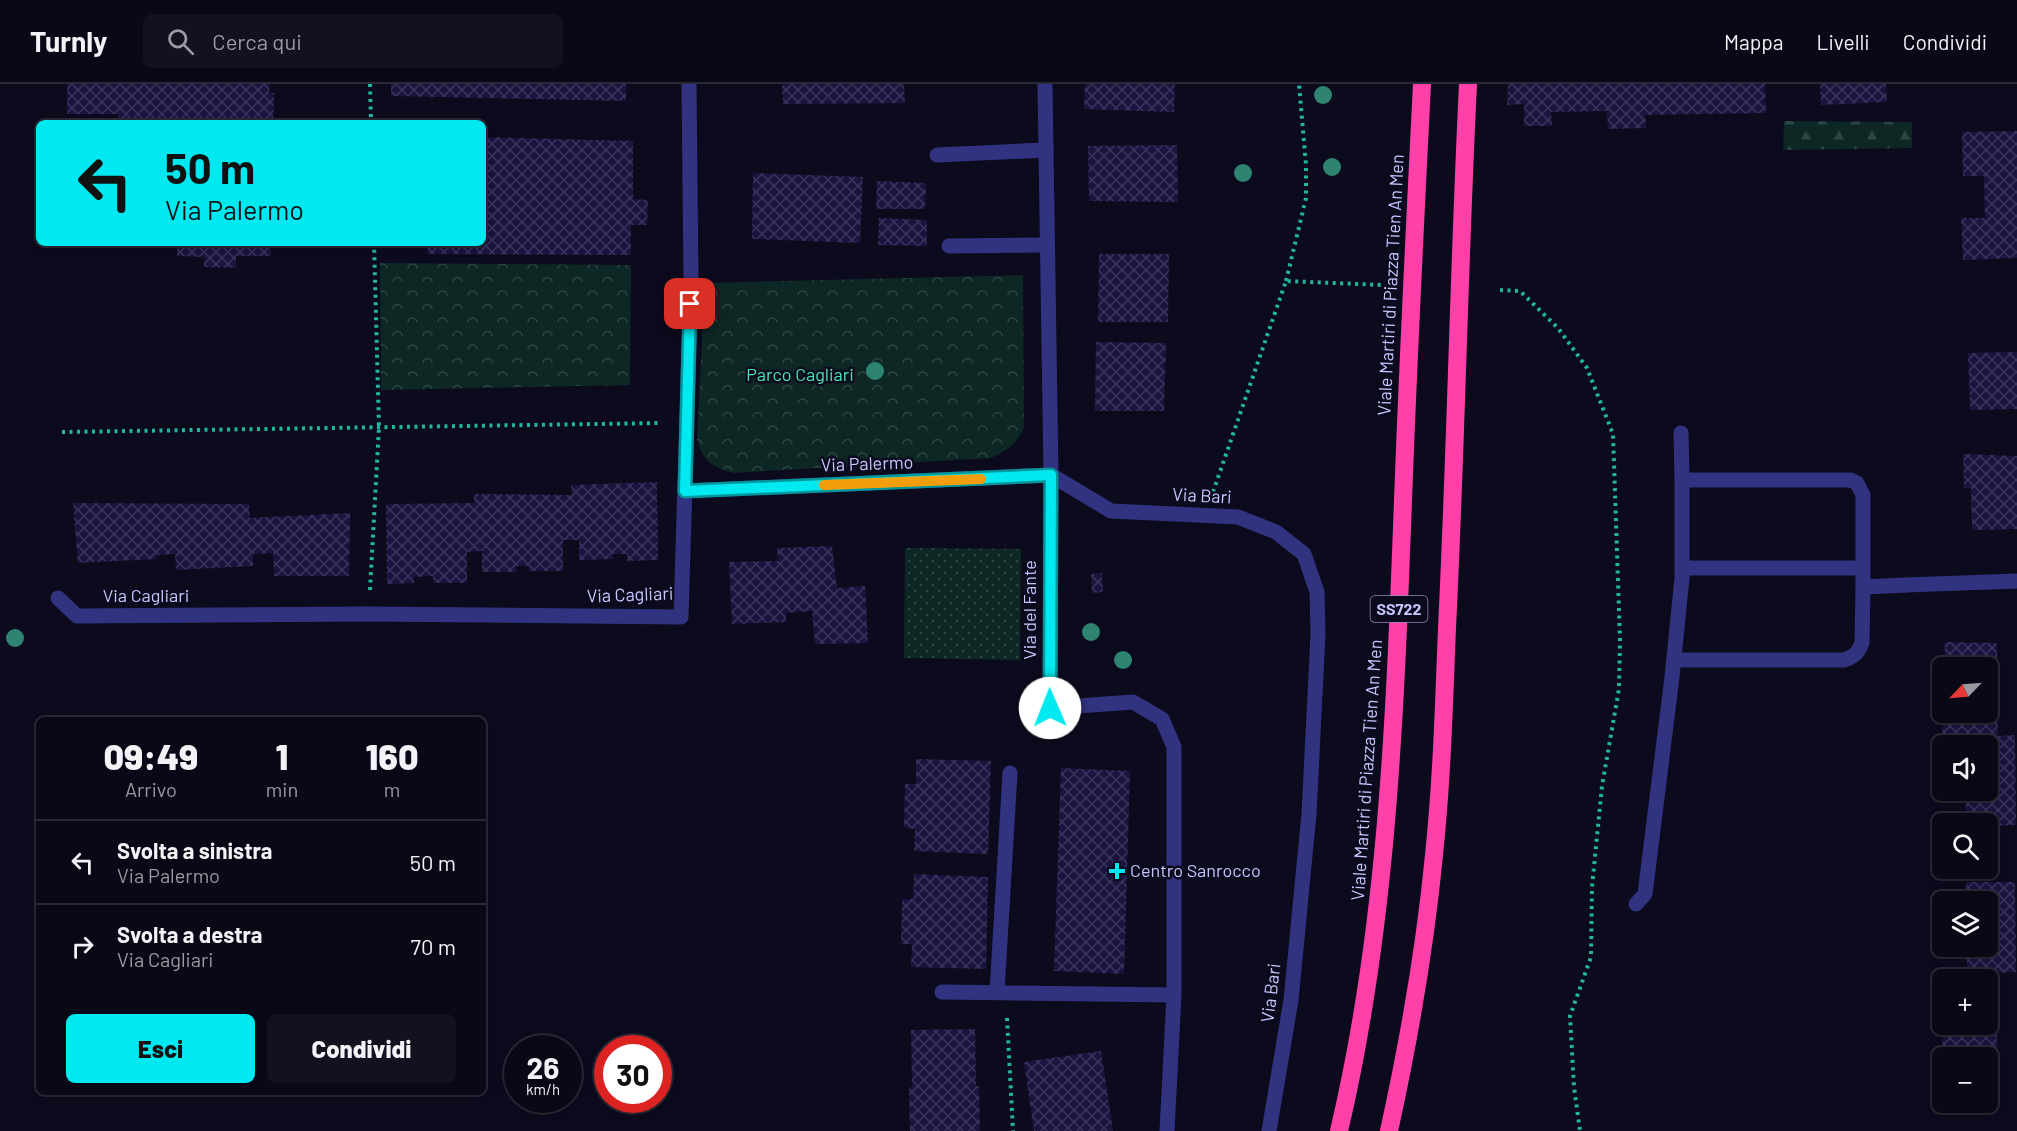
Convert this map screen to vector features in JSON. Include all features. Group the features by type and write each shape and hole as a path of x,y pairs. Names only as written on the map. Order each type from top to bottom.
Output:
{"highway":[{"name":"Viale Martiri di Piazza Tien An Men","path":"1339,1131 1366,996 1381,889 1390,783 1422,84"},
{"name":"SS722","path":"1389,1131 1406,1054 1424,940 1436,830 1450,569 1468,84"}],"street":[{"name":"Via Cagliari","path":"58,598 77,616 368,614 681,617 691,281 689,84"},
{"path":"1045,84 1051,475"},
{"path":"937,155 1046,150"},
{"path":"949,246 1047,245"},
{"path":"1636,904 1645,894 1674,660 1682,568 1681,433"},
{"name":"Via Palermo","path":"685,491 1051,475"},
{"name":"Via Bari","path":"1051,475 1111,511 1238,518 1276,532 1304,554 1317,592 1318,635 1309,814 1291,1000 1269,1131"},
{"name":"Via del Fante","path":"1051,475 1050,708 1133,702 1162,719 1174,747 1174,995 1167,1131"},
{"path":"1674,660 1844,660 1853,657 1859,651 1862,643 1863,495 1857,483 1850,480 1682,480"},
{"path":"1682,568 1863,568"},
{"path":"1863,587 2017,581"},
{"path":"1001,992 1010,773"},
{"path":"942,992 1174,995"}],"path":[{"path":"370,84 371,120"},
{"path":"1204,516 1286,281 1306,198 1306,165 1299,84"},
{"path":"368,614 379,427 374,246"},
{"path":"1286,281 1381,285"},
{"path":"1500,290 1520,291 1558,328 1587,368 1613,434 1620,640 1619,689 1602,786 1592,887 1591,957 1570,1016 1574,1087 1580,1131"},
{"path":"62,432 687,422"},
{"path":"1001,992 1013,1131"}],"green space":[{"path":"1784,121 1912,122 1912,148 1783,150"},
{"path":"380,263 631,265 630,385 381,390"},
{"name":"Parco Cagliari","path":"1023,275 1024,427 1015,442 1002,452 991,458 733,473 709,462 702,453 697,440 705,283"},
{"path":"905,548 1021,549 1020,660 904,658"}],"building":[{"path":"67,84 270,84 269,93 274,93 273,120 118,120 118,114 67,114"},
{"path":"391,84 626,84 626,101 391,96"},
{"path":"782,84 904,84 905,103 783,104"},
{"path":"1085,84 1175,84 1174,112 1084,109"},
{"path":"1508,84 1765,84 1766,113 1645,115 1646,128 1608,129 1607,111 1551,112 1552,126 1524,126 1524,104 1507,105"},
{"path":"1820,84 1886,84 1887,102 1821,105"},
{"path":"2017,131 2017,258 1963,260 1961,218 1985,218 1984,176 1963,176 1962,132"},
{"path":"486,137 633,141 633,199 648,200 647,225 631,225 631,255 427,254 427,246 486,246"},
{"path":"1177,145 1178,202 1089,201 1088,146"},
{"path":"753,173 863,177 860,243 752,239"},
{"path":"877,181 926,183 925,209 876,209"},
{"path":"879,218 927,220 927,246 878,245"},
{"path":"177,246 271,246 271,256 236,256 236,268 204,267 204,257 177,256"},
{"path":"1099,254 1169,254 1168,322 1098,322"},
{"path":"1096,342 1166,343 1164,411 1095,411"},
{"path":"2017,352 2017,409 1970,410 1968,353"},
{"path":"1963,454 2017,456 2017,529 1972,530 1971,488 1964,488"},
{"path":"657,482 658,560 627,561 627,554 613,554 613,559 579,560 579,540 563,540 563,571 529,571 529,566 516,566 516,572 482,572 482,551 467,552 467,583 433,583 433,576 414,577 414,583 387,584 386,504 474,503 474,494 572,495 571,485"},
{"path":"73,503 249,504 250,518 350,513 349,576 274,576 273,553 253,554 253,566 176,570 175,554 156,555 156,559 78,563"},
{"path":"832,546 837,588 865,586 868,643 815,644 812,611 786,613 786,622 732,624 729,562 778,561 777,548"},
{"path":"1102,573 1103,592 1092,593 1091,574"},
{"path":"1945,642 1997,643 1997,657 1944,657"},
{"path":"1943,723 1998,723 1998,735 1942,735"},
{"path":"2015,735 2016,825 1998,826 1998,813 1965,813 1966,801 1998,801 1998,736"},
{"path":"916,759 991,761 988,854 914,851 915,829 904,828 905,784 916,784"},
{"path":"1061,768 1130,771 1124,974 1054,971"},
{"path":"914,874 988,877 986,969 911,967 912,944 901,944 902,899 913,899"},
{"path":"1966,882 2015,882 2016,972 1998,973 1998,969 1967,969 1967,957 1998,957 1998,891 1966,891"},
{"path":"975,1029 980,1131 910,1131 911,1030"},
{"path":"1942,1035 1997,1035 1997,1047 1943,1047"},
{"path":"1101,1051 1113,1131 1034,1131 1024,1062"}],"slow traffic":[{"path":"824,485 981,479"}],"place":[{"name":"Centro Sanrocco","path":"1117,871"}],"route":[{"path":"690,304 685,491 1051,475 1050,708"}]}
